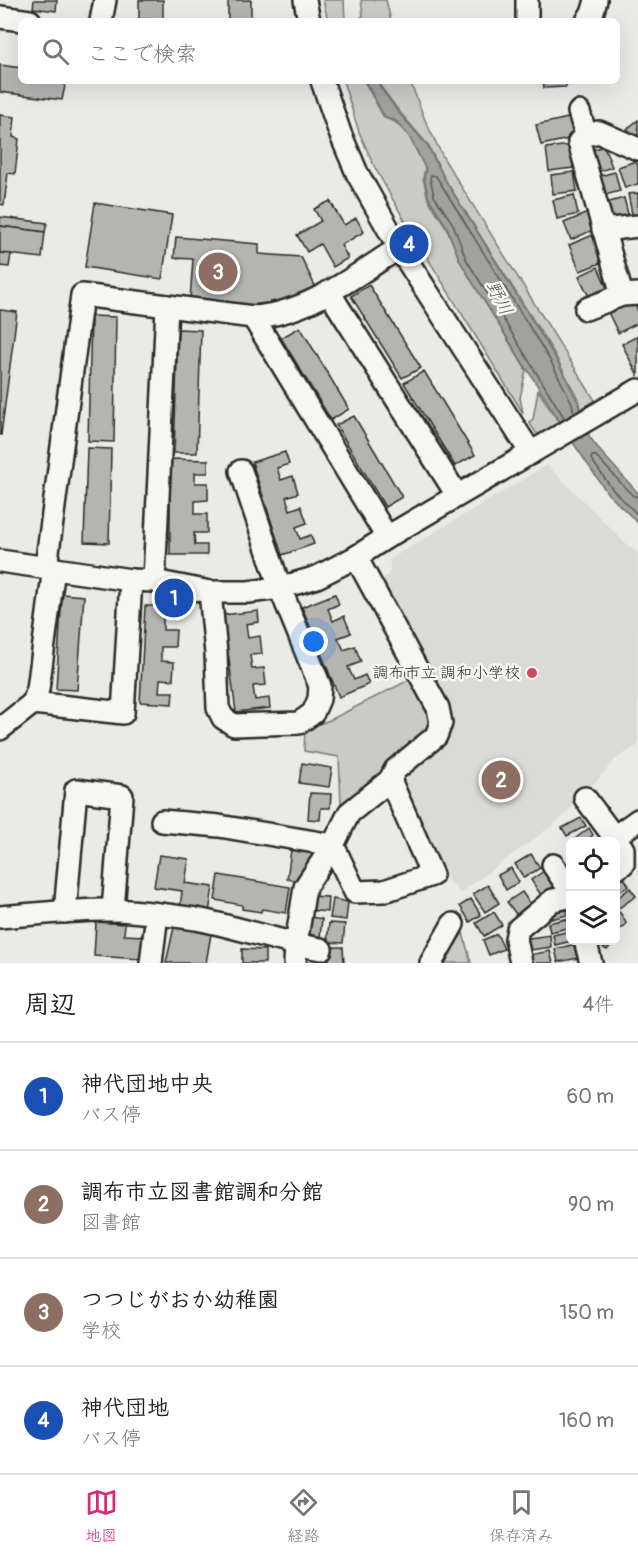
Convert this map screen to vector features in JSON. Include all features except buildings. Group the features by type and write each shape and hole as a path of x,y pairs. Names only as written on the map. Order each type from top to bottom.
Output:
{"street":[{"path":"102,18 105,0"},
{"path":"305,0 308,18"},
{"path":"527,0 527,18"},
{"path":"589,18 596,0"},
{"path":"0,16 18,19"},
{"path":"323,84 357,173 399,248 537,450"},
{"path":"579,112 586,135"},
{"path":"586,309 630,294 603,230 579,142 586,135 599,132 638,149"},
{"path":"603,230 638,226"},
{"path":"0,729 33,703 38,689 50,567 77,392 82,295 253,316 270,316 294,310 330,292 399,248"},
{"path":"330,292 457,495"},
{"path":"154,581 167,306"},
{"path":"253,316 387,537"},
{"path":"0,561 131,580 154,581 210,592 248,592 280,588 317,577 356,557 457,495 638,390"},
{"path":"210,592 218,708 223,718 234,725 299,723 313,713 319,699 320,686 280,588 241,471"},
{"path":"295,954 305,887 333,845 349,813 390,780 395,770 436,736 441,723 438,708 356,557"},
{"path":"33,703 123,713 131,580"},
{"path":"333,845 355,892 384,891 432,875 390,780"},
{"path":"65,912 76,790 122,796 113,910"},
{"path":"585,798 614,837 638,820"},
{"path":"162,821 221,817 333,845"},
{"path":"620,845 623,849 623,864 620,866"},
{"path":"553,865 566,884"},
{"path":"520,963 516,939 518,930 553,900 566,898"},
{"path":"0,917 113,910 157,914 197,920 295,954 321,949"},
{"path":"151,963 157,914"},
{"path":"431,963 453,924"},
{"path":"586,945 591,963"}],"shaded area":[{"path":"323,0 344,0 345,18 327,18"},
{"path":"361,0 386,0 390,18 360,18 363,16"},
{"path":"344,84 366,84 384,118 395,122 409,136 425,168 423,178 428,199 446,227 460,261 526,370 520,398 523,413 409,228 375,168 359,132"},
{"path":"380,84 411,84 444,159 596,402 580,411 579,401 554,353 446,181 428,145"},
{"path":"538,390 559,423 541,435 536,433 529,422 533,419"},
{"name":"調布市立 調和小学校","path":"547,465 625,543 638,553 638,745 616,759 557,822 460,893 442,874 399,782 401,771 441,742 379,582 388,575 390,559"},
{"path":"413,678 433,720 428,733 407,753 341,804 339,757 304,751 305,729 330,720"},
{"path":"463,933 471,963 443,963"}],"water":[{"name":"野川","path":"367,84 379,84 398,112 427,145 445,180 555,357 578,402 589,436 638,493 638,523 608,494 474,285 460,261 447,227 429,198 424,178 426,169 409,136 396,121 385,117"}],"place":[{"name":"神代団地","path":"409,244"},
{"name":"つつじがおか幼稚園","path":"218,272"},
{"name":"神代団地中央","path":"174,598"},
{"name":"調布市立 調和小学校","path":"532,673"},
{"name":"調布市立図書館調和分館","path":"501,780"}]}
